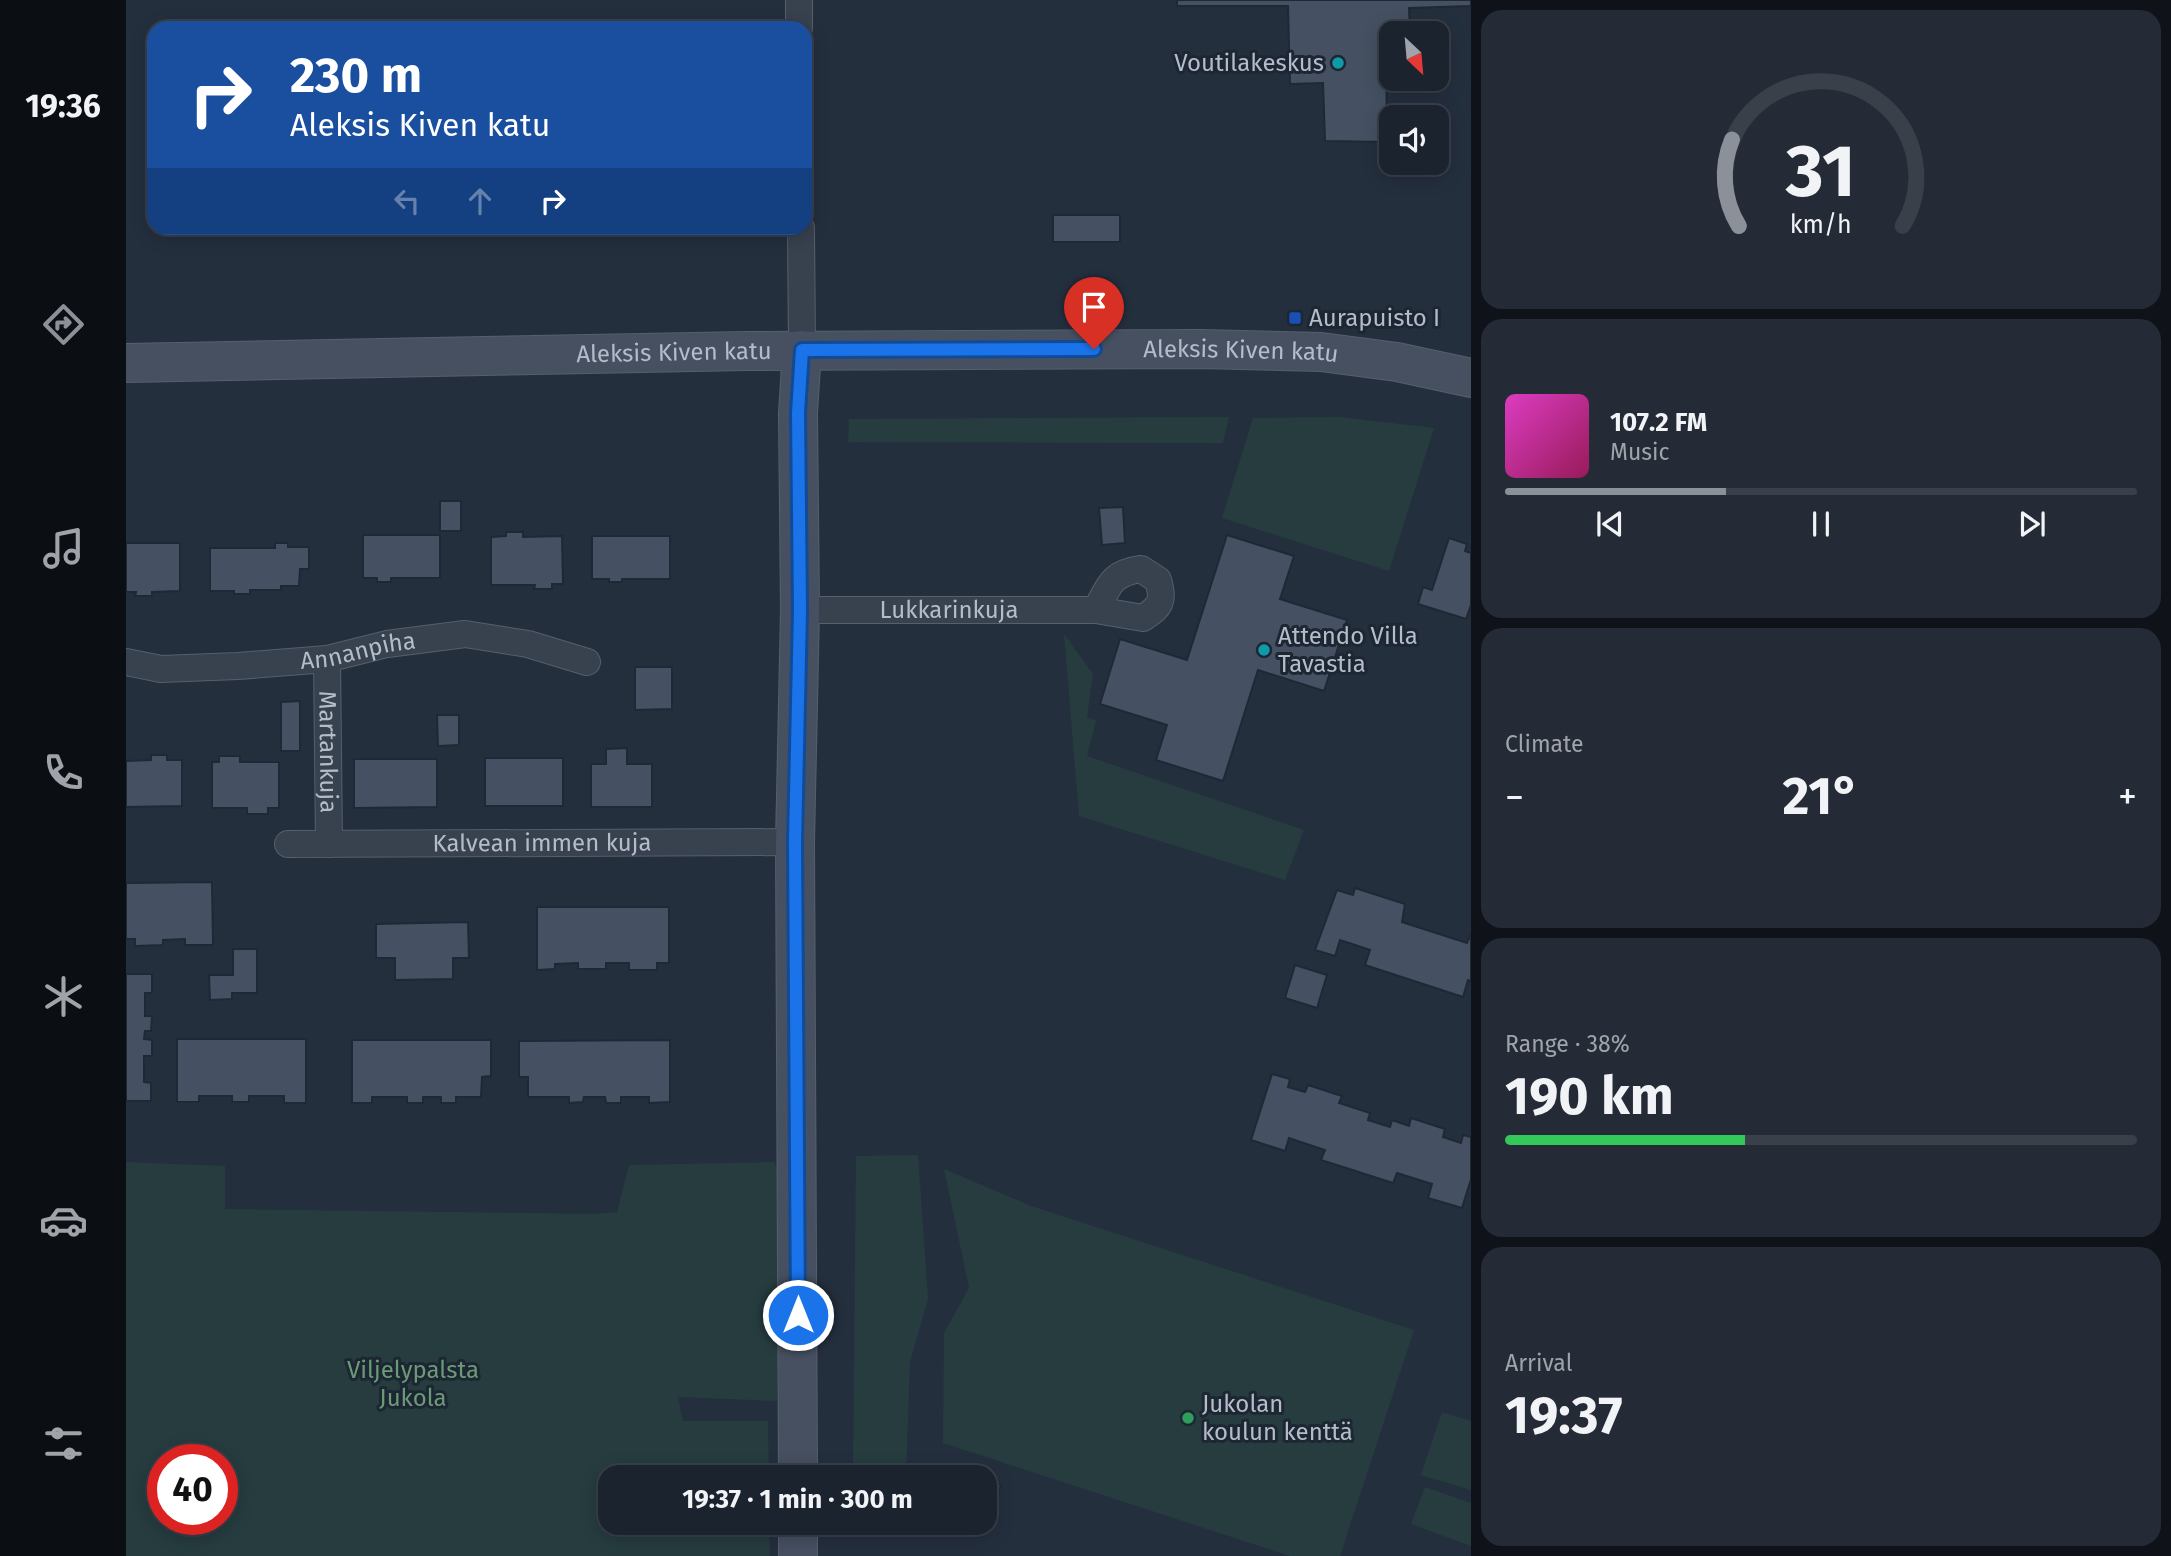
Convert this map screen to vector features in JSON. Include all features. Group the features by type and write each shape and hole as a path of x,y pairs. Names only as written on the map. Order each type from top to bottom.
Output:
{"main road":[{"name":"Aleksis Kiven katu","path":"126,363 802,350 1200,349 1321,352 1397,362 1471,378"},
{"path":"798,1465 795,842 800,610 798,413 802,350"},
{"path":"798,1535 798,1556"}],"street":[{"path":"799,0 799,21"},
{"path":"801,235 802,350"},
{"name":"Lukkarinkuja","path":"800,610 1096,610"},
{"name":"Annanpiha","path":"126,662 161,669 327,659 387,644 465,634 528,644 587,662"},
{"name":"Martankuja","path":"327,659 329,844"},
{"name":"Kalvean immen kuja","path":"288,844 795,842"}],"green space":[{"path":"1229,417 1223,443 848,442 849,419"},
{"path":"1340,417 1434,428 1389,571 1222,518 1253,418"},
{"path":"1064,634 1093,674 1087,717 1096,721 1087,756 1304,830 1285,880 1079,816"},
{"path":"918,1155 928,1299 910,1362 906,1465 853,1465 856,1156"},
{"name":"Viljelypalsta Jukola","path":"126,1162 225,1166 225,1209 593,1214 617,1212 629,1165 774,1162 782,1176 777,1401 678,1397 683,1421 768,1421 769,1465 598,1465 598,1535 769,1535 770,1556 126,1556"},
{"name":"Jukolan koulun kenttä","path":"944,1169 1031,1206 1414,1330 1340,1556 1290,1556 943,1443 944,1333 969,1288"},
{"path":"1442,1412 1471,1421 1471,1490 1421,1475"},
{"path":"1425,1487 1471,1503 1471,1546 1411,1524"}],"building":[{"name":"Voutilakeskus","path":"1177,0 1471,0 1471,6 1409,8 1410,21 1379,21 1379,91 1386,91 1387,105 1379,105 1379,142 1325,141 1323,83 1290,84 1288,6 1177,6"},
{"path":"1053,215 1120,215 1120,242 1053,242"},
{"path":"440,501 461,501 461,531 440,531"},
{"path":"1123,507 1125,543 1102,545 1099,508"},
{"path":"506,532 523,532 523,537 562,536 563,584 552,584 552,589 534,589 535,585 491,585 491,537 506,536"},
{"path":"363,535 440,535 440,578 391,578 391,582 377,582 377,578 363,578"},
{"name":"Attendo Villa Tavastia","path":"1227,535 1294,556 1280,599 1347,620 1324,691 1258,670 1223,781 1156,760 1167,725 1100,704 1120,639 1187,660"},
{"path":"592,536 670,536 670,579 622,579 622,582 609,582 609,579 592,579"},
{"path":"1449,538 1467,544 1465,551 1471,553 1471,605 1466,619 1418,604 1423,587 1432,590"},
{"path":"126,543 180,543 180,591 152,592 152,596 135,596 136,592 126,592"},
{"path":"275,543 288,543 288,547 309,547 309,569 300,569 299,586 281,586 281,590 250,590 250,594 210,591 210,548 275,548"},
{"path":"635,667 672,667 672,709 635,710"},
{"path":"300,701 300,751 281,751 281,702"},
{"path":"437,715 459,715 459,745 438,746"},
{"path":"627,748 627,764 652,764 652,807 591,807 591,764 606,764 606,749"},
{"path":"151,755 167,755 167,760 182,760 182,806 126,807 126,761 151,760"},
{"path":"219,756 240,756 240,762 279,762 279,808 268,808 268,814 247,814 247,808 212,808 212,762 219,762"},
{"path":"485,758 563,758 563,806 485,806"},
{"path":"354,759 437,759 437,807 354,808"},
{"path":"212,882 213,945 185,945 185,939 163,940 163,945 135,946 135,939 126,939 126,883"},
{"path":"1355,888 1405,904 1402,922 1467,943 1471,934 1471,981 1468,980 1463,997 1365,965 1370,950 1340,940 1335,956 1315,950 1337,890 1353,895"},
{"path":"537,907 669,907 669,963 657,963 657,970 629,970 629,963 606,963 606,969 578,969 578,963 555,964 555,969 537,970"},
{"path":"468,922 469,958 453,958 453,979 395,980 395,958 376,958 376,924"},
{"path":"233,949 257,949 257,993 232,993 232,999 210,1000 209,975 233,975"},
{"path":"1295,965 1327,975 1317,1008 1285,998"},
{"path":"126,974 152,974 152,993 145,993 145,1016 152,1016 151,1031 145,1031 144,1039 152,1040 152,1056 144,1056 144,1082 151,1083 151,1101 126,1101"},
{"path":"177,1039 306,1039 306,1103 284,1103 284,1096 249,1096 249,1102 232,1102 232,1096 199,1096 199,1102 177,1102"},
{"path":"352,1040 491,1040 491,1076 482,1077 481,1097 456,1097 456,1103 441,1103 441,1097 423,1097 423,1103 407,1103 407,1097 372,1097 372,1103 352,1103"},
{"path":"670,1040 670,1102 649,1103 649,1097 621,1097 621,1103 606,1103 605,1097 584,1097 583,1102 569,1103 569,1097 528,1097 528,1077 519,1077 519,1041"},
{"path":"1272,1074 1290,1079 1288,1087 1305,1092 1308,1085 1342,1096 1339,1103 1370,1113 1368,1120 1390,1127 1392,1120 1409,1126 1411,1118 1445,1129 1443,1137 1461,1143 1463,1135 1471,1137 1471,1179 1462,1208 1428,1198 1432,1184 1397,1173 1393,1183 1321,1160 1325,1150 1289,1138 1285,1151 1251,1140"}],"place":[{"name":"Voutilakeskus","path":"1338,63"},
{"name":"Aurapuisto I","path":"1295,318"},
{"name":"Attendo Villa Tavastia","path":"1264,650"},
{"name":"Jukolan koulun kenttä","path":"1188,1418"}],"route":[{"path":"798,1315 795,842 800,610 798,413 802,350 1094,349"}]}
